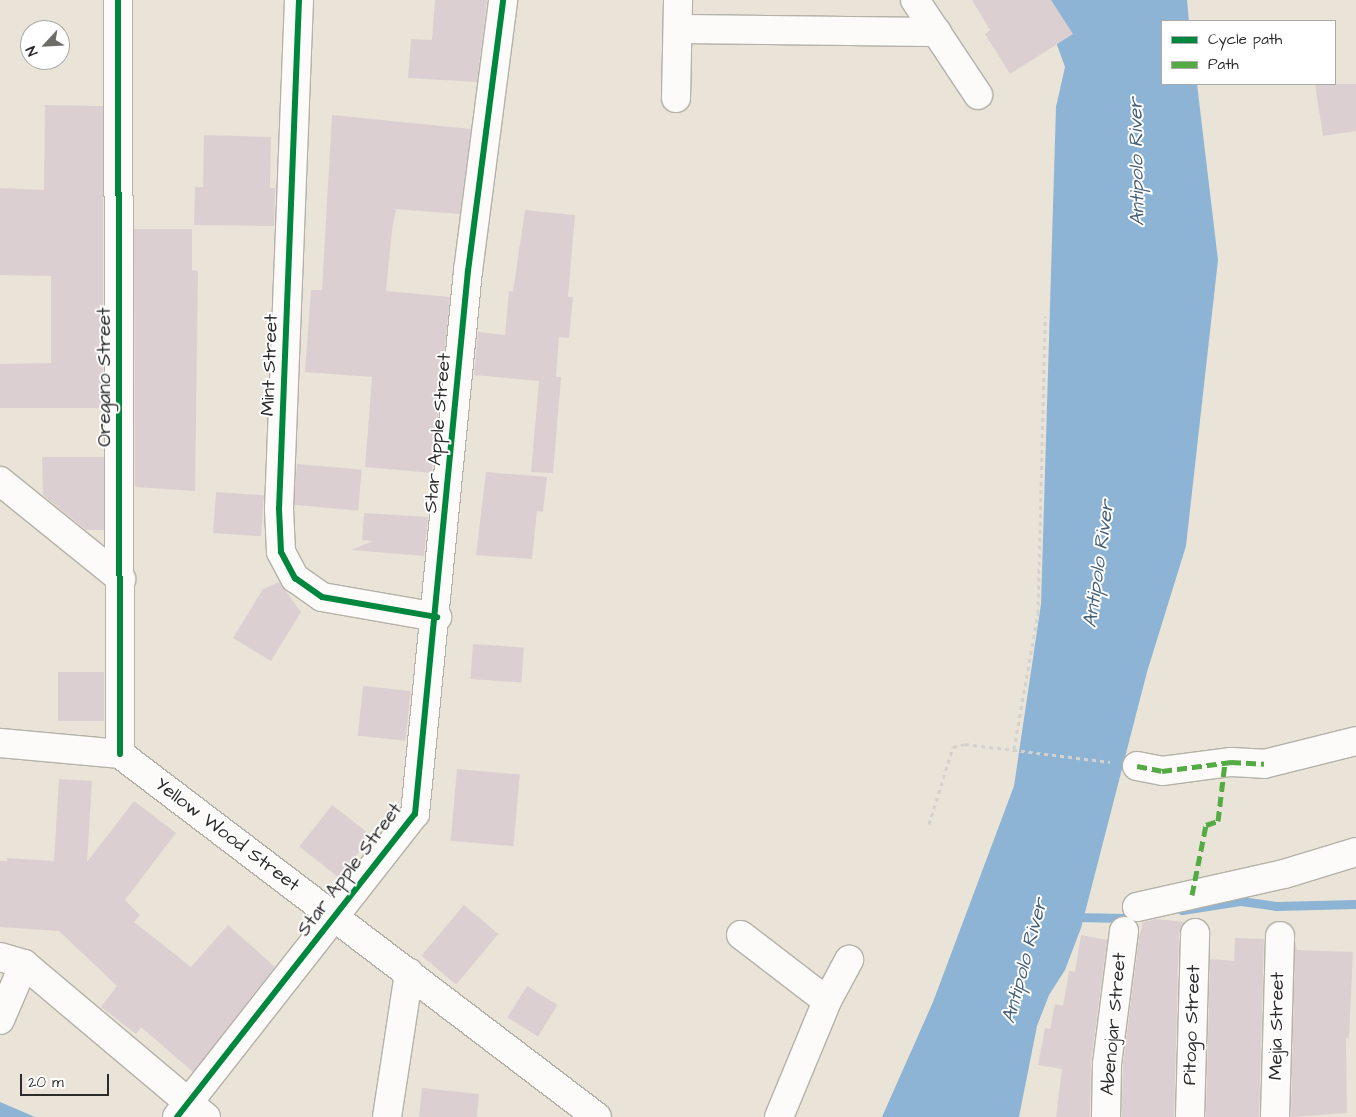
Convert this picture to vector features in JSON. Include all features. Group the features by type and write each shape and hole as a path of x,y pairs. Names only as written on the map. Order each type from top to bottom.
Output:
{"street":[{"name":"Oregano Street","path":"118,0 120,754"},
{"name":"Mint Street","path":"299,0 279,509 281,552 294,578 322,597 437,617"},
{"name":"Star Apple Street","path":"191,1113 334,915 415,814 437,617 468,271 503,0"},
{"path":"676,98 678,0"},
{"path":"915,0 978,96"},
{"path":"678,30 937,32"},
{"path":"0,481 121,579"},
{"path":"1137,766 1162,771 1231,762 1264,764 1356,741"},
{"path":"0,743 120,754"},
{"name":"Yellow Wood Street","path":"120,754 597,1117"},
{"path":"1137,907 1284,874 1356,852"},
{"name":"Abenojar Street","path":"1106,1117 1107,1064 1124,930"},
{"name":"Pitogo Street","path":"1190,1117 1195,933"},
{"path":"741,935 827,1000"},
{"name":"Mejia Street","path":"1275,1117 1280,936"},
{"path":"779,1117 827,1000 849,960"},
{"path":"0,1020 12,961 191,1113"},
{"path":"387,1117 409,973"}],"path":[{"path":"1015,750 1038,613 1045,316"},
{"path":"929,824 953,747 965,744 1137,766"}],"water":[{"name":"Antipolo River","path":"1041,0 1187,0 1189,20 1161,20 1161,85 1197,85 1218,260 1186,546 1147,672 1081,928 1065,970 1049,995 1037,1026 1019,1117 882,1117 933,1002 1014,786 1041,604 1056,107 1065,67"},
{"path":"0,1102 35,1117 0,1117"}],"building":[{"path":"435,0 487,0 477,82 408,78 411,39 432,40"},
{"path":"972,0 1051,0 1073,34 1010,74 985,34 990,30"},
{"path":"1356,84 1356,131 1323,136 1315,85"},
{"path":"45,105 103,106 103,408 0,408 0,364 51,363 51,276 0,275 0,188 44,190"},
{"path":"332,115 471,129 460,214 396,209 392,230 386,291 450,297 432,473 365,467 372,377 305,372 311,290 322,290"},
{"path":"204,135 271,137 270,188 275,188 274,226 194,225 195,187 203,187"},
{"path":"525,210 575,215 568,297 573,297 569,338 559,337 556,377 561,377 553,473 531,472 539,381 474,375 478,332 505,335 509,291 513,292"},
{"path":"134,229 192,229 192,270 198,271 195,491 135,487"},
{"path":"42,457 104,457 104,530 86,530 43,495"},
{"path":"297,464 362,470 358,511 293,505"},
{"path":"486,472 547,477 543,512 537,511 532,559 476,555"},
{"path":"216,492 264,495 261,536 213,533"},
{"path":"364,513 428,517 424,556 351,550 373,541 362,540"},
{"path":"279,582 301,612 271,661 233,638 263,589"},
{"path":"473,644 524,648 521,682 471,679"},
{"path":"58,672 104,672 104,721 58,721"},
{"path":"363,686 411,691 406,741 358,736"},
{"path":"457,769 520,774 513,846 451,841"},
{"path":"59,779 92,781 87,862 134,801 176,833 125,900 140,915 134,922 191,967 228,925 275,967 193,1072 141,1027 136,1034 101,1007 117,986 59,931 0,927 0,861 7,861 7,858 54,861"},
{"path":"332,805 371,836 339,878 299,847"},
{"path":"464,905 498,934 456,984 422,956"},
{"path":"1156,919 1185,922 1179,933 1174,1117 1122,1117 1123,1065 1139,938 1143,922"},
{"path":"1081,935 1107,940 1091,1062 1090,1117 1056,1117 1062,1069 1038,1065 1045,1028 1050,1029 1055,1004 1063,1006 1069,971 1075,972"},
{"path":"1235,938 1264,939 1259,1117 1206,1117 1210,959 1234,961"},
{"path":"1295,941 1297,950 1353,952 1349,1038 1346,1038 1347,1113 1291,1117"},
{"path":"527,986 558,1005 538,1036 507,1017"},
{"path":"422,1088 479,1094 477,1117 419,1117"}],"waterway":[{"path":"1182,910 1241,901 1276,906 1356,904"},
{"path":"1073,917 1127,918"}],"marked path":[{"path":"1192,895 1206,825 1218,821 1225,762"},
{"path":"1137,766 1162,771 1231,762 1264,764"}],"cycle path":[{"path":"118,0 120,754"},
{"path":"299,0 279,509 281,552 295,578 322,597 437,617"},
{"path":"177,1117 415,814 468,271 503,0"}]}
